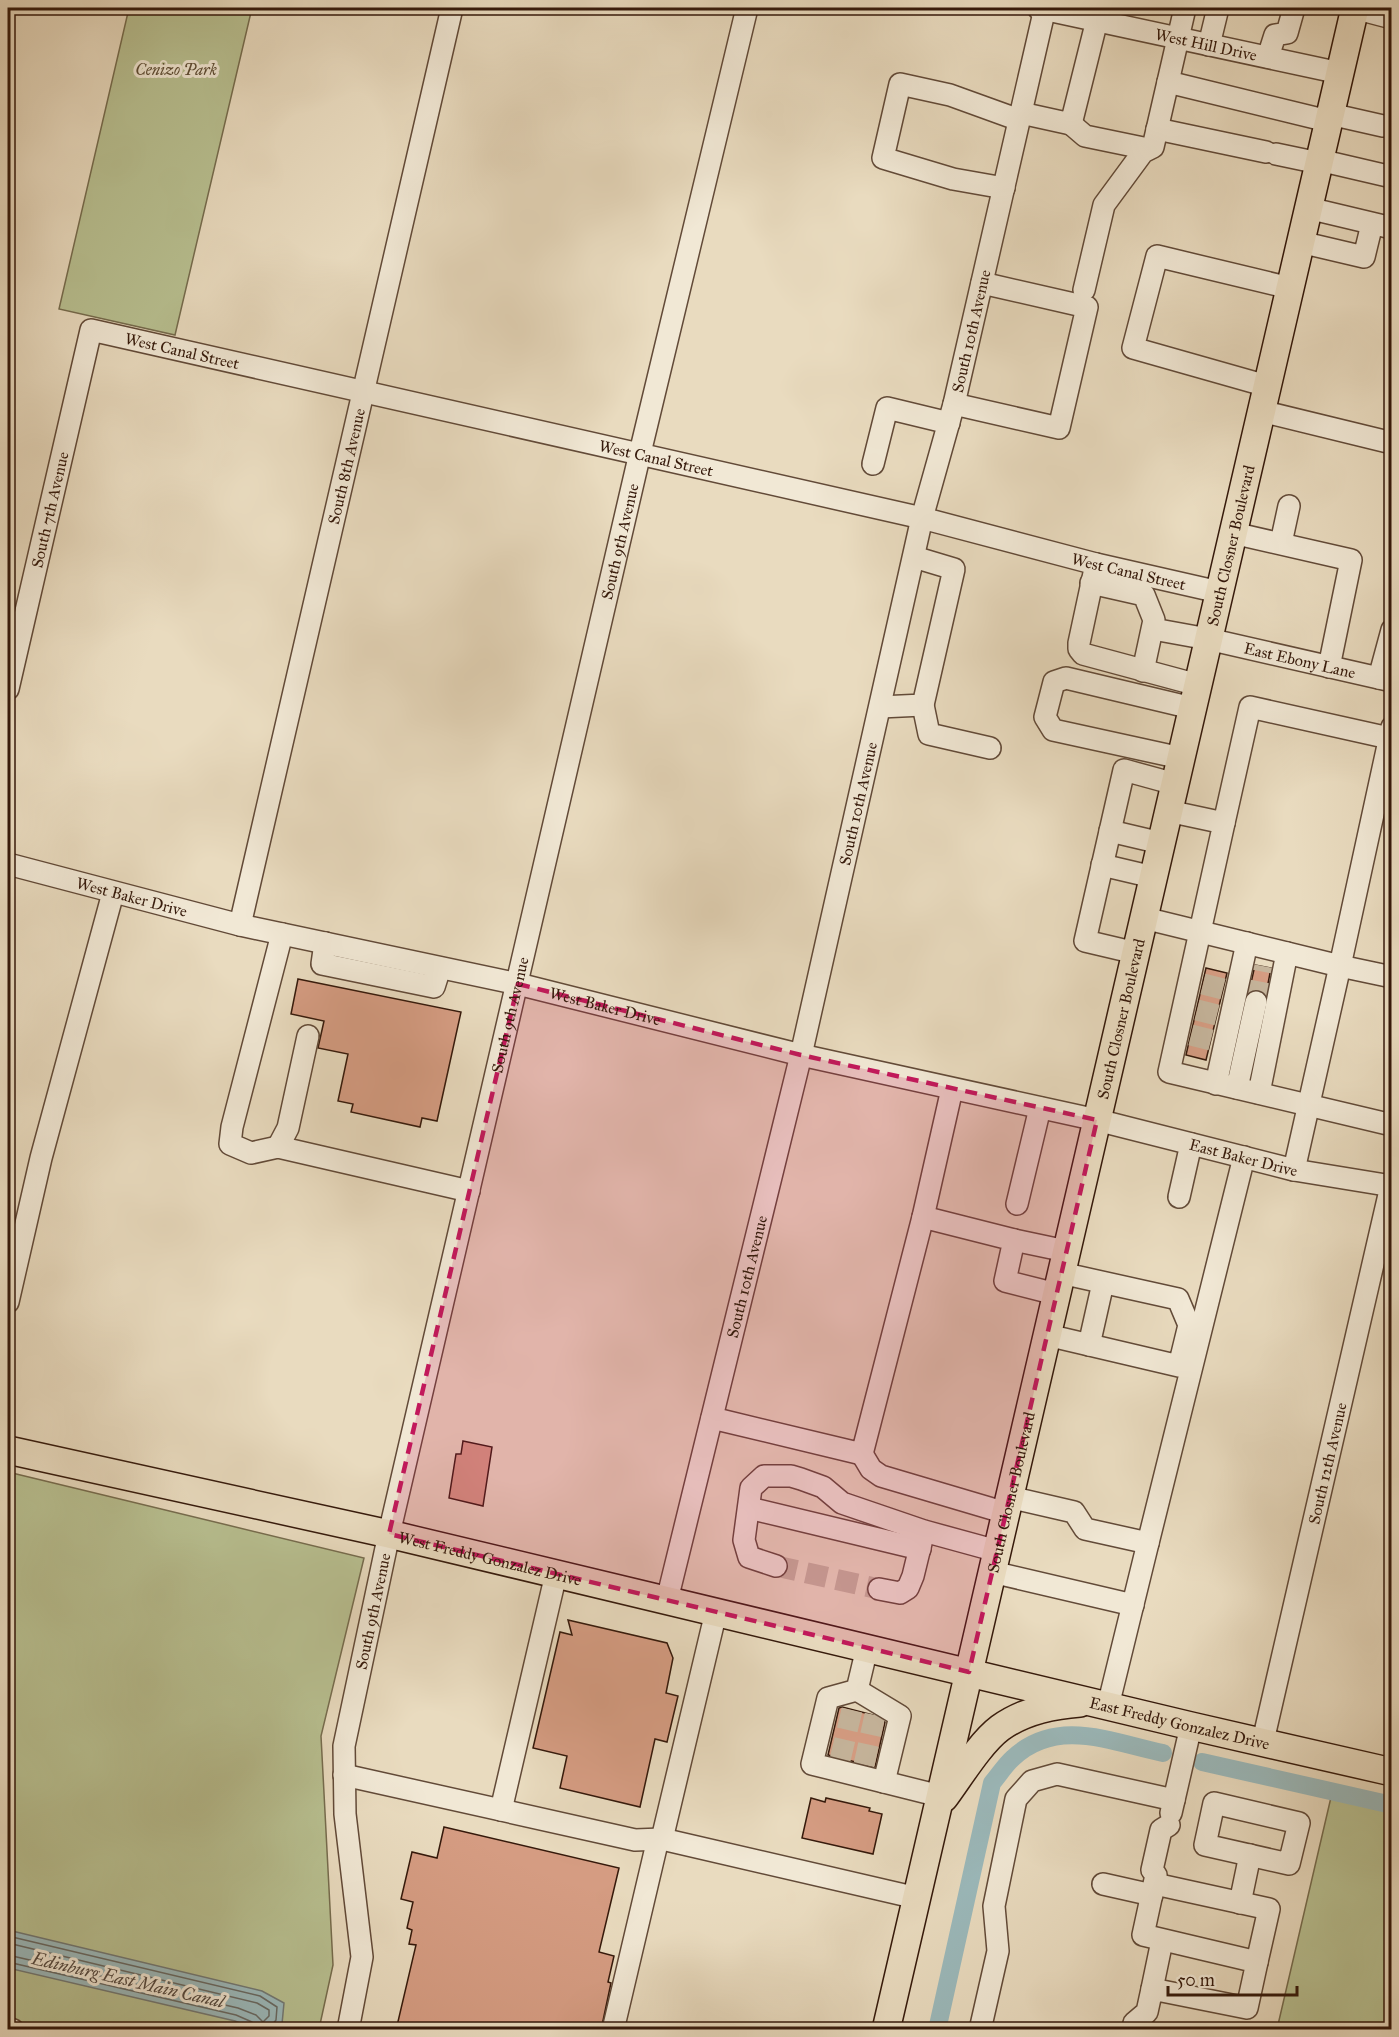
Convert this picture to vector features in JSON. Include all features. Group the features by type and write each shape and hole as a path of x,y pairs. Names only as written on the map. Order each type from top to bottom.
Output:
{"main road":[{"name":"South Closner Boulevard","path":"886,2030 1355,8"},
{"name":"West Freddy Gonzalez Drive","path":"8,1450 389,1534 969,1672"},
{"name":"East Freddy Gonzalez Drive","path":"969,1672 1392,1772"},
{"path":"939,1801 999,1729 1022,1715 1062,1705 1103,1704"}],"street":[{"name":"South 8th Avenue","path":"240,925 452,8"},
{"name":"South 9th Avenue","path":"348,2030 362,1957 345,1814 344,1746 389,1534 640,453 747,8"},
{"name":"West Hill Drive","path":"1043,8 1340,73"},
{"name":"South 10th Avenue","path":"667,1600 801,1055 922,518 951,413 982,283 1043,8"},
{"path":"1084,290 1104,205 1143,152 1153,147 1185,8"},
{"path":"1209,45 1218,8"},
{"path":"1268,57 1275,35 1287,33 1294,8"},
{"path":"1355,8 1392,18"},
{"path":"1071,124 1097,20"},
{"path":"1168,82 1329,117 1383,126"},
{"path":"1004,188 952,179 883,158 900,84 950,95 1020,116 1071,124 1085,136 1148,149"},
{"path":"1157,129 1392,177"},
{"path":"1300,242 1364,257 1382,226 1308,208"},
{"path":"1290,288 1157,256 1133,348 1264,399 1388,442"},
{"path":"873,464 887,408 951,413 1059,428 1087,307 982,283"},
{"name":"West Canal Street","path":"91,330 922,518 1094,574 1146,585 1219,592"},
{"name":"South 7th Avenue","path":"8,689 91,330"},
{"path":"1281,543 1289,506"},
{"path":"1233,532 1351,560 1329,667"},
{"path":"914,557 954,569 923,705 929,734 990,748"},
{"path":"1094,574 1079,643 1079,649 1083,654 1143,671 1195,696"},
{"path":"1143,671 1154,620 1146,585"},
{"name":"East Ebony Lane","path":"1153,629 1208,639 1385,680"},
{"path":"1385,680 1392,630"},
{"path":"1181,758 1053,730 1045,717 1054,682 1066,678 1195,696"},
{"path":"880,707 923,705"},
{"path":"1216,1083 1201,1037 1213,987 1201,932 1250,707 1390,733 1294,1170"},
{"path":"1136,953 1085,941 1102,865 1124,770 1175,784"},
{"path":"1168,811 1224,823"},
{"path":"1110,831 1161,843"},
{"name":"West Baker Drive","path":"8,864 240,925 518,984 801,1055 1097,1120"},
{"path":"1102,865 1153,877"},
{"path":"8,1302 41,1158 113,893"},
{"path":"1144,918 1247,943 1273,956 1392,977"},
{"path":"282,934 232,1127 230,1144 251,1153 278,1147 469,1191"},
{"path":"1247,943 1213,987 1201,1037 1168,1072 1392,1125"},
{"path":"1259,1093 1273,956"},
{"path":"1237,1088 1256,1002"},
{"path":"278,1147 288,1128 308,1036"},
{"path":"952,1089 923,1217 862,1454 871,1469 881,1476 1008,1505 1074,1512 1085,1528 1148,1543"},
{"path":"1017,1204 1041,1108"},
{"name":"East Baker Drive","path":"1097,1120 1294,1170 1391,1186"},
{"path":"1179,1197 1191,1144"},
{"path":"1103,1704 1148,1543 1244,1157"},
{"name":"South 12th Avenue","path":"1263,1741 1391,1186"},
{"path":"923,1217 1014,1240 1061,1273"},
{"path":"1014,1240 1005,1281 1061,1273 1178,1299 1189,1325 1179,1366 1047,1335"},
{"path":"1089,1345 1103,1282"},
{"path":"712,1418 862,1454"},
{"path":"776,1566 749,1557 744,1540 752,1488 764,1476 791,1476 823,1487 842,1503 922,1540"},
{"path":"748,1508 922,1540 1132,1605"},
{"path":"879,1589 900,1593 908,1588 922,1540"},
{"path":"501,1810 556,1574"},
{"path":"614,2030 716,1612"},
{"path":"854,1700 867,1648"},
{"path":"884,1782 900,1716 854,1700 828,1698 812,1764 839,1765 863,1771 884,1782 939,1801"},
{"path":"854,1700 875,1715"},
{"path":"1191,1726 1169,1825 1173,1832 1168,1860 1164,1872 1154,1885 1143,1935 1257,1962"},
{"path":"980,2030 998,1952 994,1906 1016,1799 1032,1781 1057,1774 1174,1800"},
{"path":"344,1775 635,1840 660,1839 916,1898"},
{"path":"1240,1903 1250,1855"},
{"path":"1104,1884 1154,1885 1269,1909 1247,2008 1152,1989"},
{"path":"1133,2030 1134,2023 1147,2012 1162,1941"},
{"path":"8,2028 13,2030"}],"highlighted area":[{"path":"518,984 801,1055 1097,1120 969,1672 389,1534"}],"green space":[{"name":"Cenizo Park","path":"129,8 252,8 175,335 59,309"},
{"path":"8,1472 364,1558 321,1736 333,1965 319,2029 8,2030"},
{"path":"1332,1793 1391,1807 1391,2029 1277,2029"}],"water":[{"name":"Edinburg East Main Canal","path":"8,1930 262,1991 284,2003 282,2024 271,2029 259,2029 235,2021 8,1968"}],"building":[{"path":"1255,965 1271,968 1266,994 1258,990 1249,992"},
{"path":"1206,968 1227,973 1206,1060 1186,1055"},
{"path":"298,979 461,1012 437,1121 422,1118 420,1127 351,1112 353,1104 338,1101 348,1054 318,1048 324,1021 291,1014"},
{"path":"463,1441 492,1447 483,1506 449,1498 456,1454 461,1454"},
{"path":"568,1620 667,1643 673,1658 666,1693 678,1696 667,1742 655,1739 640,1807 560,1788 567,1756 533,1748 560,1632 572,1635"},
{"path":"839,1708 873,1715 885,1722 875,1767 828,1755"},
{"path":"811,1798 825,1802 826,1798 870,1808 869,1811 882,1814 873,1854 802,1838"},
{"path":"444,1827 619,1868 599,1952 614,1956 601,2030 396,2030 416,1945 409,1944 412,1930 407,1928 413,1902 401,1899 412,1852 437,1858"}],"waterway":[{"path":"937,2030 992,1783 1005,1767 1030,1746 1048,1738 1066,1736 1104,1739 1163,1753"},
{"path":"1202,1762 1392,1805"}],"tunnel":[{"path":"1256,1002 1263,966"},
{"path":"1203,984 1223,989"},
{"path":"1197,1010 1217,1015"},
{"path":"1191,1035 1211,1040"},
{"path":"776,1566 879,1589"},
{"path":"840,1760 852,1710"},
{"path":"864,1765 875,1715"}]}
